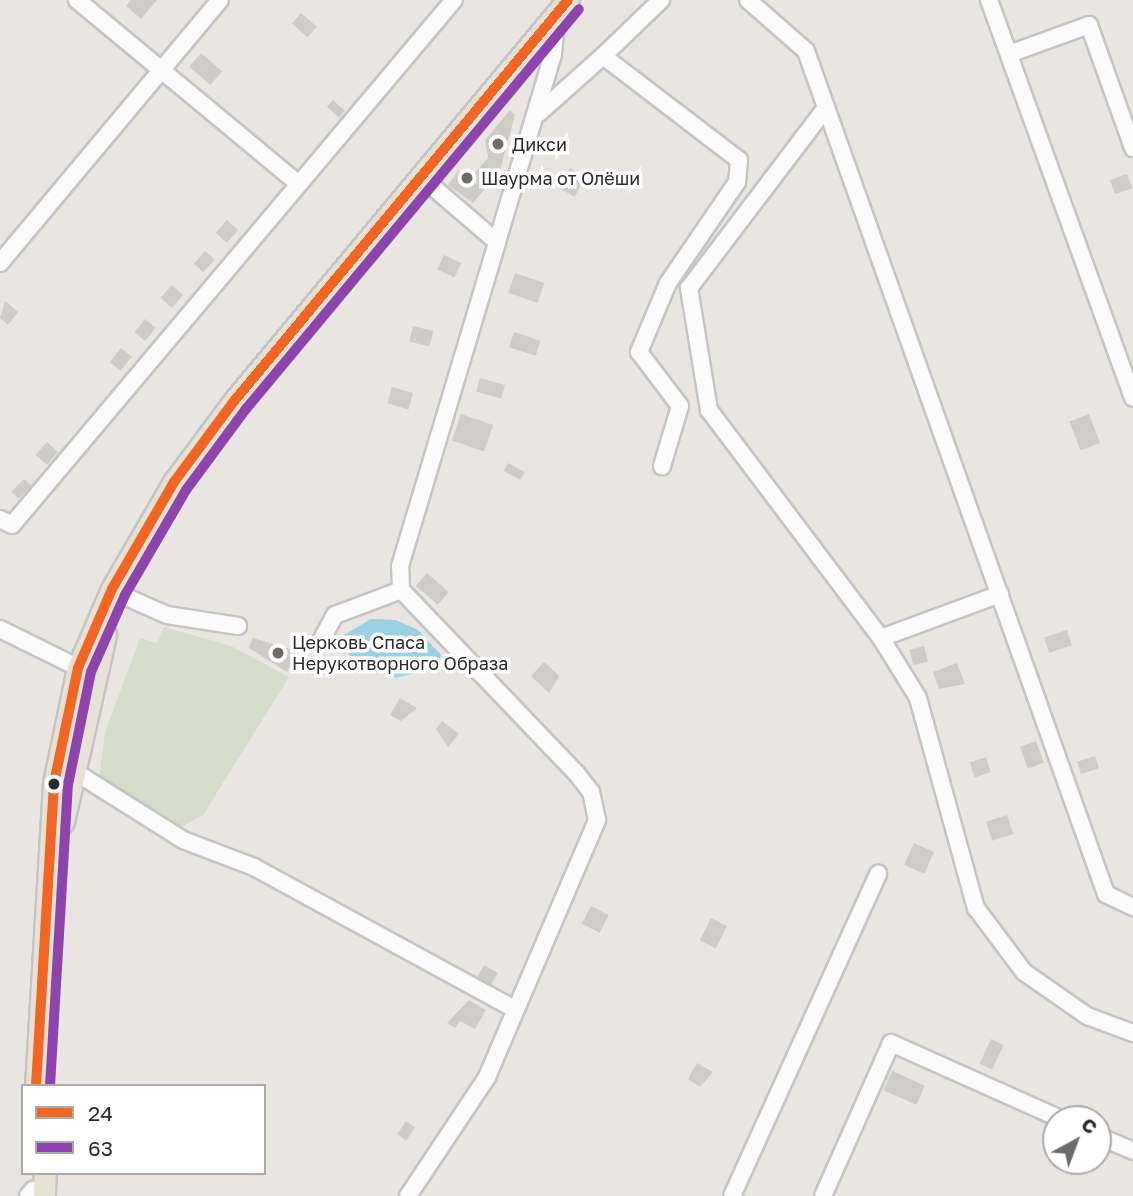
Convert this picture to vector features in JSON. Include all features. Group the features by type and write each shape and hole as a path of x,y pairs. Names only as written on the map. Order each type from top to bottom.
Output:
{"main road":[{"path":"49,1084 59,854 85,672 124,596 203,462 551,28 568,0"},
{"path":"36,1084 44,877 54,783 112,589 174,482 294,328 551,28 582,0"}],"street":[{"path":"77,0 299,184"},
{"path":"0,263 220,0"},
{"path":"0,519 12,525 454,0"},
{"path":"539,113 661,0"},
{"path":"748,0 806,51 1106,894 1133,906"},
{"path":"989,0 1133,398"},
{"path":"1009,54 1089,26 1133,148"},
{"path":"408,1196 487,1077 593,836 596,806 577,774 423,625 401,590 401,566 497,242 539,113 537,93 551,28"},
{"path":"603,56 739,160 737,182 667,283 639,352 680,406 662,466"},
{"path":"825,109 689,288 709,410 881,638 918,698 976,908 1024,972 1087,1016 1133,1033"},
{"path":"427,182 497,242"},
{"path":"322,639 335,615 401,590"},
{"path":"881,638 1000,594"},
{"path":"124,596 167,615 238,626"},
{"path":"0,629 85,672"},
{"path":"72,770 183,840 254,867 516,1010"},
{"path":"732,1196 878,874"},
{"path":"823,1196 891,1043 1042,1111"},
{"path":"1112,1142 1133,1151"}],"green space":[{"path":"164,627 231,646 289,677 203,815 182,827 98,785 105,732 140,638 157,643"}],"water":[{"path":"371,619 396,620 418,630 441,655 436,668 395,678 388,667 355,664 339,638"}],"building":[{"path":"131,0 157,0 141,19 126,6"},
{"path":"301,13 317,27 308,37 292,24"},
{"path":"201,53 222,71 210,85 189,67"},
{"path":"333,100 345,111 339,117 327,107"},
{"path":"510,110 515,115 500,170 473,203 448,185 459,170 470,178 488,158 485,140"},
{"path":"570,168 586,177 575,197 559,188"},
{"path":"1127,174 1132,188 1115,194 1110,180"},
{"path":"227,220 238,230 227,243 216,233"},
{"path":"205,251 215,260 203,272 194,264"},
{"path":"444,255 461,263 454,278 437,270"},
{"path":"515,273 544,283 537,303 508,293"},
{"path":"172,285 183,295 172,308 161,298"},
{"path":"5,301 18,312 8,325 0,318"},
{"path":"145,319 156,328 145,341 134,332"},
{"path":"413,326 433,331 430,347 409,342"},
{"path":"514,332 541,341 536,356 509,347"},
{"path":"121,348 132,357 121,371 110,362"},
{"path":"480,378 505,385 501,399 476,391"},
{"path":"392,387 413,393 408,409 387,403"},
{"path":"461,414 493,425 484,452 452,440"},
{"path":"1089,414 1100,443 1081,450 1069,422"},
{"path":"47,442 58,452 47,465 36,455"},
{"path":"508,463 525,472 521,480 504,471"},
{"path":"24,479 31,486 18,499 11,492"},
{"path":"427,573 449,592 438,605 416,586"},
{"path":"1067,630 1072,645 1049,653 1044,637"},
{"name":"Церковь Спаса Нерукотворного Образа","path":"253,638 297,651 287,672 249,648"},
{"path":"924,646 928,662 913,665 909,650"},
{"path":"544,662 559,676 549,693 531,676"},
{"path":"957,663 965,684 939,689 933,672"},
{"path":"400,698 417,708 401,721 390,715"},
{"path":"442,721 459,734 448,747 436,729"},
{"path":"1036,741 1044,763 1028,768 1020,747"},
{"path":"1095,756 1099,768 1081,774 1077,762"},
{"path":"986,757 991,772 975,777 970,762"},
{"path":"1007,815 1013,834 992,841 986,822"},
{"path":"914,843 934,852 924,874 904,865"},
{"path":"591,906 609,915 600,933 582,924"},
{"path":"711,918 727,926 716,948 700,940"},
{"path":"484,965 498,973 491,985 477,977"},
{"path":"469,1000 486,1010 475,1029 460,1021 455,1028 447,1023"},
{"path":"991,1039 1004,1045 992,1069 980,1063"},
{"path":"697,1063 713,1072 700,1087 688,1079"},
{"path":"892,1071 925,1086 916,1105 883,1090"},
{"path":"406,1121 415,1127 406,1140 397,1134"}],"transit line":[{"name":"24","path":"36,1084 54,783 78,668 112,589 174,482 235,400 568,0"},
{"name":"63","path":"50,1084 68,785 91,672 125,595 186,490 246,409 579,9"}],"place":[{"name":"Дикси","path":"498,144"},
{"name":"Шаурма от Олёши","path":"467,178"},
{"name":"Церковь Спаса Нерукотворного Образа","path":"278,653"}]}
